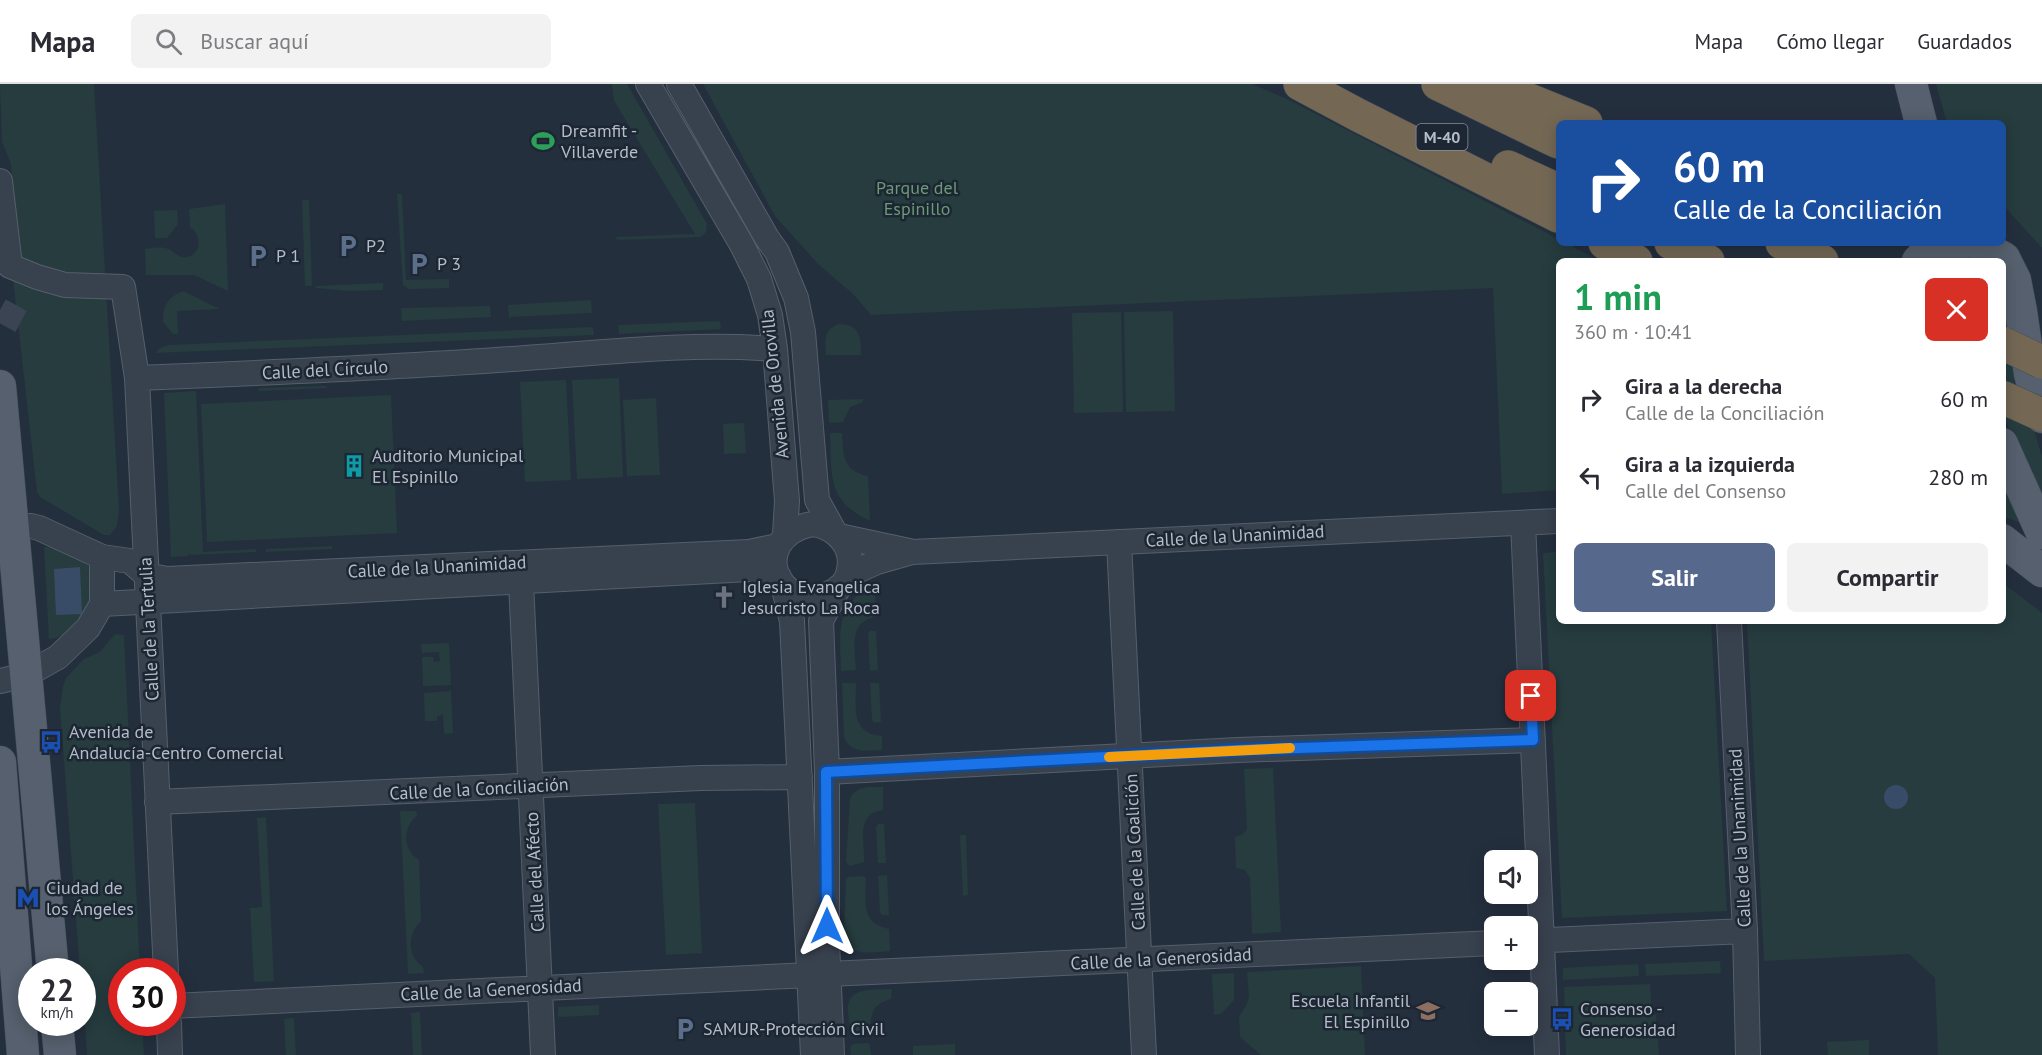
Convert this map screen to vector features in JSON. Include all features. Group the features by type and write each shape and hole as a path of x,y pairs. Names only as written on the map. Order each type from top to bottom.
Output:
{"highway":[{"path":"1300,84 1556,215"},
{"name":"M-40","path":"1326,84 1556,189"},
{"name":"M-40","path":"1438,84 1556,141"},
{"path":"1490,84 1579,120"},
{"path":"1610,246 1631,258"},
{"path":"1677,246 1702,258"},
{"path":"1789,246 1815,258"},
{"path":"2006,345 2042,362"},
{"path":"2006,399 2042,416"}],"main road":[{"path":"1911,84 1920,120"},
{"path":"1921,258 1932,246"},
{"path":"2006,266 2014,280 2021,310 2030,374 2042,416"},
{"path":"0,387 13,678 51,958"},
{"path":"2006,453 2042,531 2025,535 2006,533"},
{"path":"2006,543 2042,571"},
{"path":"0,762 23,1055"},
{"path":"58,1036 60,1055"}],"street":[{"name":"Avenida de Orovilla","path":"648,84 742,245 759,279 770,315 775,349 787,501 782,541"},
{"name":"Avenida de Orovilla","path":"680,84 777,252 796,298 803,332 817,500 837,534"},
{"name":"Calle de la Tertulia","path":"0,181 10,266 65,285 123,287 136,378 165,958"},
{"name":"Calle del Círculo","path":"136,378 360,369 606,352 735,346 775,349"},
{"name":"Calle del Círculo","path":"241,364 358,360 514,359"},
{"name":"Calle de la Unanimidad","path":"843,581 877,562 912,552 1556,521"},
{"path":"1523,523 1533,740 1534,916"},
{"path":"813,1055 819,975 826,772 821,621 843,581 849,554 837,534 813,524 800,526 782,541 775,560 792,621 800,777 819,975 832,1055"},
{"name":"Calle de la Unanimidad","path":"7,528 39,528 102,557 130,561 146,575 167,579 749,552 782,541"},
{"name":"Calle de la Unanimidad","path":"837,534 912,552"},
{"name":"Calle de la Coalición","path":"1119,542 1144,1055"},
{"path":"13,678 58,657 88,628 102,604 102,557"},
{"name":"Calle de la Unanimidad","path":"102,604 749,569 781,581"},
{"path":"781,581 793,593 811,598 824,596 843,581"},
{"name":"Calle del Afécto","path":"521,582 543,1055"},
{"name":"Calle de la Unanimidad","path":"1729,624 1748,1055"},
{"path":"826,772 1248,750 1533,740"},
{"name":"Calle de la Conciliación","path":"157,802 701,778 800,777"},
{"path":"1538,940 1744,931"},
{"name":"Calle de la Generosidad","path":"186,1005 1484,943"},
{"path":"1537,970 1547,1055"},
{"path":"169,1036 170,1055"}],"green space":[{"path":"0,84 94,84 119,509 117,526 110,535 104,535 40,497 37,492 13,279 15,243 11,164 2,142"},
{"path":"612,84 627,84 707,224 706,232 701,237 617,240 616,237 695,234 614,101"},
{"name":"Parque del Espinillo","path":"703,84 1252,84 1285,98 1547,233 1556,238 1556,246 1572,246 1594,258 1556,258 1556,490 1502,494 1493,288 871,315 853,294 818,264 775,216"},
{"path":"1936,84 2042,84 2042,248 2006,208 2006,120 1946,120"},
{"path":"397,194 402,194 406,280 449,279 449,288 409,289 403,285"},
{"path":"302,200 309,200 312,286 305,286"},
{"path":"225,204 228,291 194,275 146,275 145,249 165,248 184,257 196,252 199,243 194,230 190,227 189,209"},
{"path":"177,210 178,224 167,238 155,238 154,211"},
{"path":"383,283 383,290 348,291 315,286"},
{"path":"183,291 220,309 177,311 178,334 173,334 163,322 164,311 170,299"},
{"path":"591,300 592,313 509,317 508,305"},
{"path":"490,306 491,317 402,321 401,308"},
{"path":"1173,311 1175,411 1126,412 1124,312"},
{"path":"1121,312 1123,412 1074,413 1072,313"},
{"path":"720,321 721,329 619,334 618,325"},
{"path":"838,324 851,326 858,332 861,355 826,355 827,333"},
{"path":"593,327 594,335 155,353 168,345"},
{"path":"2006,334 2042,457 2042,503 2018,457 2006,419"},
{"path":"619,378 623,477 577,479 572,380"},
{"path":"566,380 571,480 525,482 520,382"},
{"path":"326,386 326,388 259,391 259,388"},
{"path":"196,391 203,552 256,549 256,552 189,555 188,552 188,556 171,557 164,393"},
{"path":"391,395 397,533 207,542 201,404"},
{"path":"656,398 660,475 627,476 623,400"},
{"path":"863,399 863,402 850,407 843,422 829,423 828,400"},
{"path":"744,423 746,453 724,454 723,424"},
{"path":"830,433 842,433 844,455 849,466 860,474 868,476 870,521 845,504 834,485"},
{"path":"2006,487 2021,519 2018,522 2006,517"},
{"path":"332,546 332,549 266,552 266,549"},
{"path":"44,547 57,548 71,553 88,565 94,577 96,599 71,630 49,639"},
{"path":"1556,552 1556,624 1711,624 1727,911 1562,918 1543,553"},
{"path":"875,585 876,617 861,624 855,637 856,670 841,671 842,620 852,600"},
{"path":"2006,585 2042,613 2042,1055 1938,1055 1935,978 1909,954 1764,961 1747,624 2006,624"},
{"path":"870,631 876,631 878,670 870,671 868,634"},
{"path":"115,634 124,635 139,958 108,958 108,1036 143,1036 144,1055 87,1055 86,1036 96,1036 96,958 79,958 60,708 66,678 84,659 100,652"},
{"path":"449,643 451,685 423,686 422,657 433,657 434,662 440,661 439,652 422,653 421,644"},
{"path":"842,683 856,683 857,717 864,730 882,736 882,750 855,749 844,737"},
{"path":"870,683 879,683 881,722 874,723 872,720"},
{"path":"451,691 453,733 444,734 443,715 437,716 437,721 425,721 424,693"},
{"path":"1273,768 1281,932 1252,934 1250,878 1245,870 1236,868 1235,837 1243,834 1247,829 1244,769"},
{"path":"883,787 883,810 874,812 868,817 863,830 864,862 850,866 846,862 850,798 860,789"},
{"path":"695,803 702,953 666,955 658,804"},
{"path":"400,811 416,811 417,816 409,826 406,839 410,851 419,860 421,921 413,932 411,945 414,957 423,967 424,973 408,974"},
{"path":"266,817 274,981 254,982 250,908 262,907 257,818"},
{"path":"878,824 884,824 886,863 878,863 876,827"},
{"path":"960,835 966,835 968,895 963,896"},
{"path":"887,875 889,915 882,915 878,876"},
{"path":"863,876 866,878 866,903 869,917 873,922 889,929 890,951 869,953 857,951 847,944 844,937 846,879"},
{"path":"1720,961 1721,973 1646,976 1645,964"},
{"path":"1638,964 1639,976 1563,980 1563,968"},
{"path":"1361,966 1365,1055 1261,1055 1240,1037 1239,1017 1249,996 1247,972"},
{"path":"1234,973 1234,1000 1221,1014 1214,1015 1212,974"},
{"path":"1650,984 1652,1015 1656,1015 1659,1055 1566,1055 1564,987"},
{"path":"892,989 891,999 874,1010 869,1030 851,1032 848,1012 851,998 862,991"},
{"path":"599,1005 599,1015 558,1017 558,1007"},
{"path":"420,1012 422,1055 413,1055 411,1013"},
{"path":"294,1018 296,1055 286,1055 284,1019"},
{"path":"1869,1040 1869,1055 1828,1055 1827,1042"},
{"path":"868,1043 871,1055 851,1055 850,1047 853,1044"},
{"path":"955,1044 955,1055 913,1055 913,1046"}],"water":[{"path":"80,567 82,614 56,615 54,569"},
{"path":"1891,785 1901,785 1908,792 1908,802 1901,809 1891,809 1884,802 1884,792"}],"tunnel":[{"path":"0,310 28,325"}],"slow traffic":[{"path":"1109,757 1290,748"}],"place":[{"name":"Dreamfit - Villaverde","path":"543,141"},
{"name":"P2","path":"348,246"},
{"name":"P 1","path":"258,256"},
{"name":"P 3","path":"419,264"},
{"name":"Auditorio Municipal El Espinillo","path":"354,466"},
{"name":"Iglesia Evangelica Jesucristo La Roca","path":"724,597"},
{"name":"Avenida de Andalucía-Centro Comercial","path":"51,742"},
{"name":"Ciudad de los Ángeles","path":"28,898"},
{"name":"Escuela Infantil El Espinillo","path":"1428,1011"},
{"name":"Consenso - Generosidad","path":"1562,1019"},
{"name":"SAMUR-Protección Civil","path":"685,1029"}],"route":[{"path":"827,926 826,772 1238,750 1533,740 1531,696"}]}
